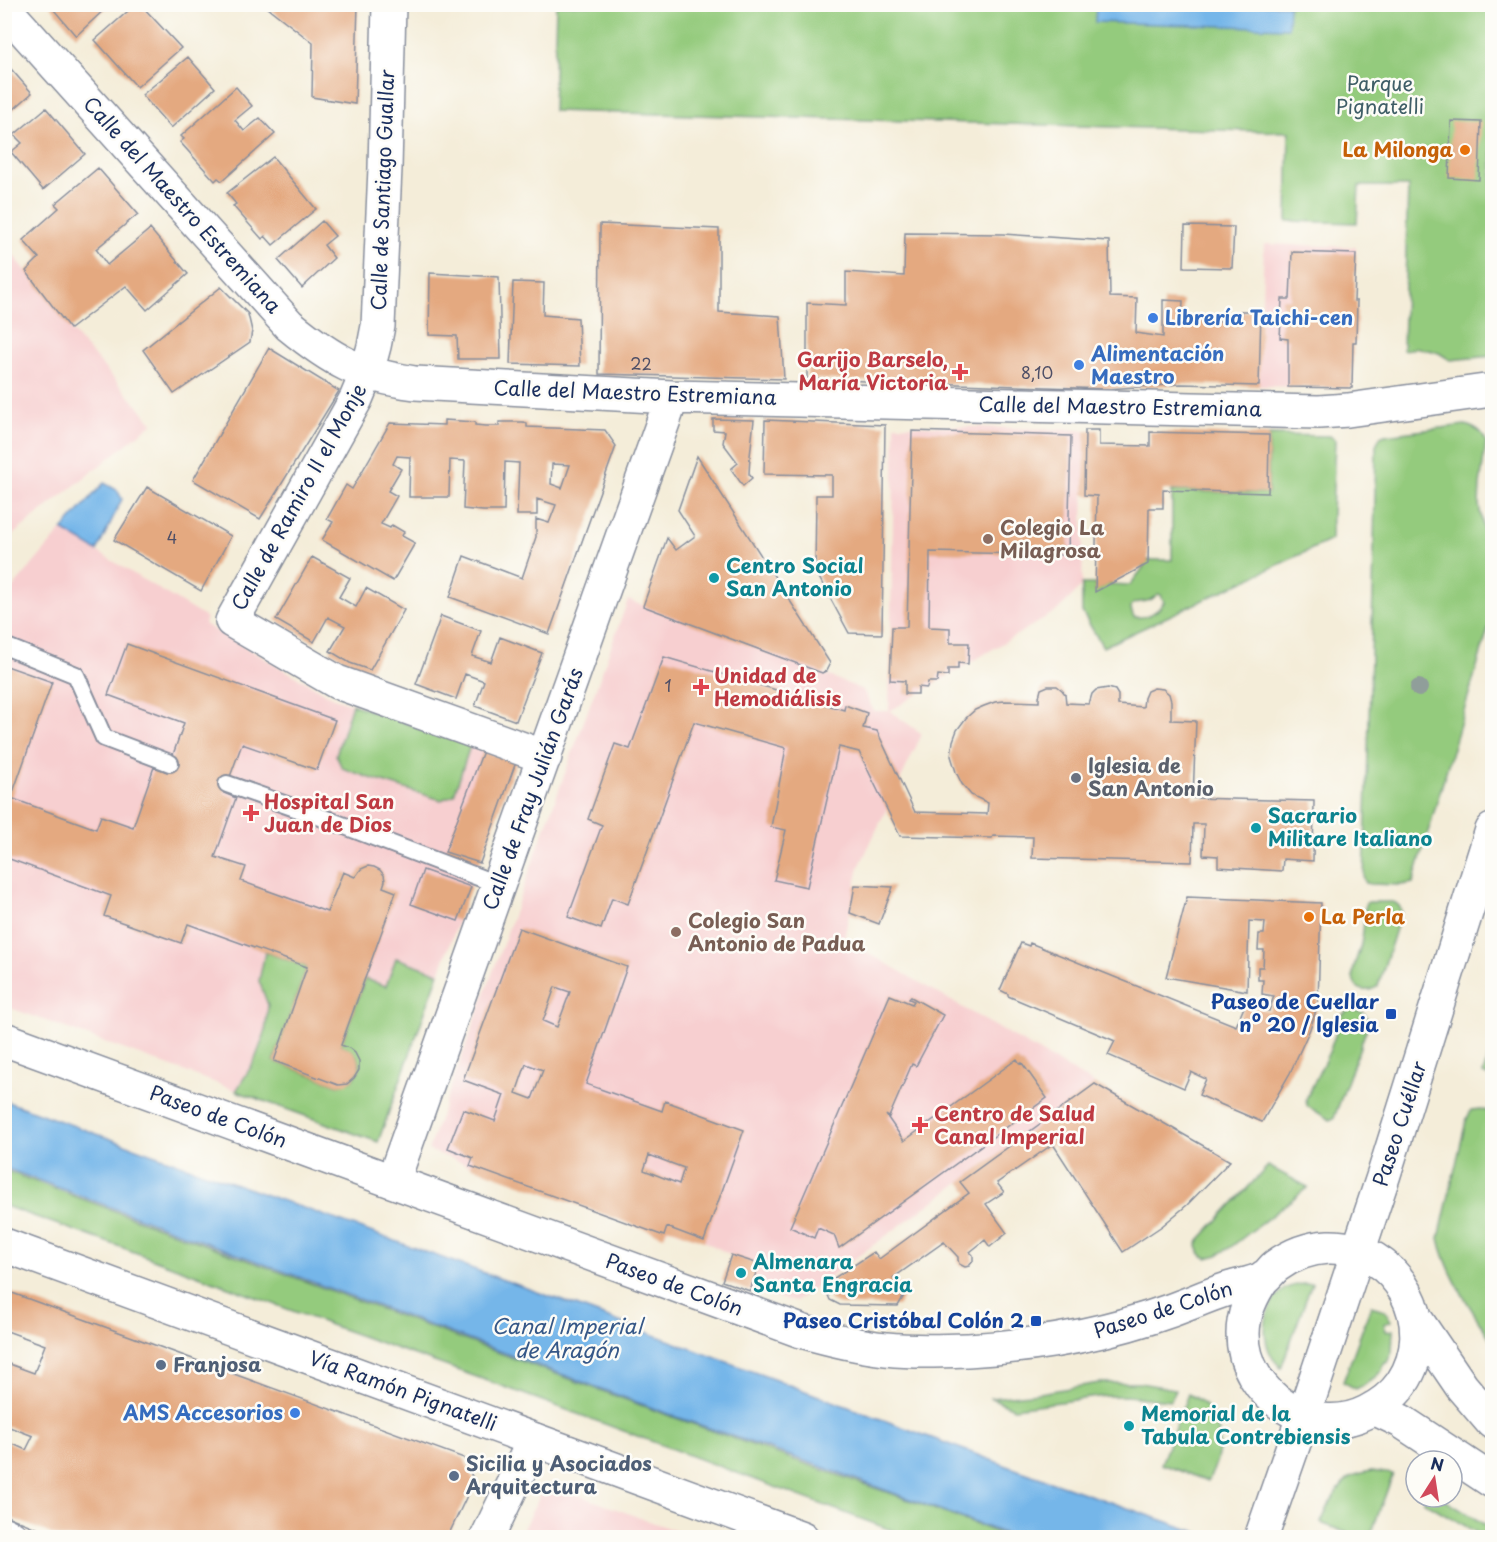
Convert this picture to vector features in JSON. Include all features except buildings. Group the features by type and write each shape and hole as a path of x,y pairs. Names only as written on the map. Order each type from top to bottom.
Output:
{"main road":[{"name":"Calle de Santiago Guallar","path":"367,374 378,326 389,4"},
{"name":"Calle del Maestro Estremiana","path":"4,8 289,325 314,346 339,362 367,374 415,383 672,397 1319,412 1360,409 1492,390"},
{"name":"Calle de Ramiro II el Monje","path":"367,374 356,399 232,621 337,682 545,757"},
{"name":"Calle de Fray Julián Garás","path":"393,1181 672,397"},
{"name":"Paseo Cuéllar","path":"1263,1533 1358,1252 1492,830"},
{"name":"Paseo de Colón","path":"4,1039 801,1331 844,1343 927,1352 995,1348 1073,1337 1166,1312 1264,1277 1287,1259 1307,1251 1329,1247 1358,1252"},
{"name":"Vía Ramón Pignatelli","path":"4,1245 802,1538"},
{"path":"1264,1277 1255,1290 1246,1311 1243,1334 1245,1350 1255,1378 1276,1402 1289,1410 1303,1416 1325,1420 1347,1419 1374,1408 1395,1392 1409,1370 1416,1344 1412,1305 1400,1282 1381,1264 1358,1252"},
{"path":"1415,1318 1462,1387 1492,1422"},
{"path":"1374,1408 1401,1421 1492,1481"},
{"path":"487,1538 534,1440"},
{"path":"4,1534 12,1538"}],"lane":[{"path":"4,648 7,647 76,675 104,738 170,763"},
{"path":"227,784 499,885"}],"shaded area":[{"path":"4,243 70,329 153,423 5,541"},
{"path":"1264,244 1356,247 1354,301 1357,301 1356,342 1353,342 1352,388 1259,386"},
{"name":"Colegio San Antonio de Padua","path":"895,425 1085,430 1082,587 1058,610 890,711 922,734 859,867 844,939 1095,1084 795,1302 750,1291 759,1264 731,1255 704,1241 668,1228 664,1236 428,1150 628,600 863,690 874,711 889,711"},
{"name":"Hospital San Juan de Dios","path":"62,530 206,618 204,624 334,698 516,762 378,1142 5,1006 5,597"},
{"path":"556,1487 693,1537 519,1537 541,1493"}],"green space":[{"name":"Parque Pignatelli","path":"556,5 1492,5 1492,356 1450,360 1429,350 1417,348 1403,350 1408,186 1359,186 1357,223 1287,221 1289,132 553,111"},
{"path":"1465,425 1478,431 1486,443 1479,505 1483,528 1492,553 1492,616 1413,883 1370,884 1364,879 1376,445 1380,437 1385,435"},
{"path":"1269,435 1330,436 1335,440 1331,540 1103,647 1082,612 1082,584 1095,584 1095,591 1109,584 1130,585 1149,560 1172,560 1172,491 1268,493","holes":["1158,594 1164,602 1155,612 1143,617 1134,617 1131,611 1133,604 1150,600"]},
{"path":"352,704 470,746 454,795 441,800 342,768 336,755"},
{"path":"1369,902 1393,902 1399,906 1401,913 1378,986 1370,990 1362,990 1356,986 1353,973 1362,939 1365,905"},
{"path":"265,952 307,967 274,1061 338,1085 347,1083 358,1073 359,1061 355,1054 341,1045 365,979 386,986 396,958 439,973 378,1142 236,1091 254,1062 265,1033 268,1005 259,981"},
{"path":"1348,1010 1356,1010 1365,1015 1368,1025 1334,1118 1330,1120 1307,1106 1306,1099 1330,1050 1342,1015"},
{"path":"1492,1045 1492,1078 1483,1074"},
{"path":"1481,1109 1492,1113 1492,1342 1454,1279 1439,1238 1466,1121 1471,1110"},
{"path":"1268,1166 1308,1187 1231,1247 1218,1255 1207,1258 1200,1254 1197,1246 1200,1239"},
{"path":"4,1170 667,1415 1009,1537 910,1537 5,1206"},
{"path":"1312,1283 1281,1368 1268,1349 1265,1330 1268,1311 1278,1295 1285,1289"},
{"path":"1371,1306 1385,1310 1391,1321 1384,1324 1386,1331 1393,1330 1392,1351 1383,1369 1356,1389 1343,1382"},
{"path":"1099,1383 1140,1383 1175,1389 1170,1401 1105,1396 1014,1408 991,1398 1040,1393"},
{"path":"1188,1394 1209,1411 1219,1432 1218,1456 1208,1481 1161,1464"},
{"path":"1372,1471 1393,1474 1370,1537 1358,1537 1321,1523 1342,1485 1353,1476"},
{"path":"1437,1509 1460,1509 1492,1529 1492,1537 1484,1537"}],"water":[{"path":"1096,5 1289,5 1288,28 1095,22"},
{"path":"104,483 117,490 122,499 97,551 62,530"},
{"name":"Canal Imperial de Aragón","path":"5,1101 579,1307 1018,1470 1211,1537 1014,1537 677,1417 5,1168"}],"place":[{"name":"La Milonga","path":"1465,150"},
{"name":"Librería Taichi-cen","path":"1153,318"},
{"name":"Alimentación Maestro","path":"1079,365"},
{"name":"Garijo Barselo, María Victoria","path":"960,372"},
{"name":"Colegio La Milagrosa","path":"988,539"},
{"name":"Centro Social San Antonio","path":"714,578"},
{"name":"Unidad de Hemodiálisis","path":"701,687"},
{"name":"Iglesia de San Antonio","path":"1076,778"},
{"name":"Hospital San Juan de Dios","path":"251,813"},
{"name":"Sacrario Militare Italiano","path":"1256,828"},
{"name":"La Perla","path":"1309,917"},
{"name":"Colegio San Antonio de Padua","path":"676,932"},
{"name":"Paseo de Cuellar nº 20 / Iglesia","path":"1391,1014"},
{"name":"Centro de Salud Canal Imperial","path":"920,1125"},
{"name":"Almenara Santa Engracia","path":"741,1273"},
{"name":"Paseo Cristóbal Colón 2","path":"1036,1321"},
{"name":"Franjosa","path":"161,1365"},
{"name":"AMS Accesorios","path":"295,1413"},
{"name":"Memorial de la Tabula Contrebiensis","path":"1129,1426"},
{"name":"Sicilia y Asociados Arquitectura","path":"454,1476"}]}
